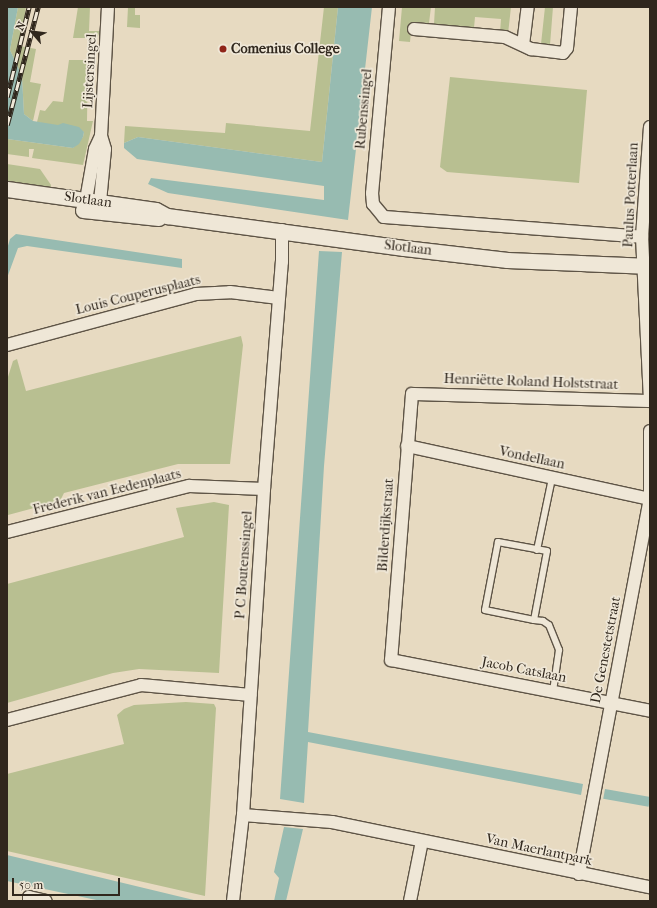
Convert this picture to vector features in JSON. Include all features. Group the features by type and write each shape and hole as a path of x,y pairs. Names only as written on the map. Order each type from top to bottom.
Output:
{"street":[{"name":"Lijstersingel","path":"93,204 105,149 101,136 108,7"},
{"name":"Rubenssingel","path":"378,212 373,204 372,193 389,7"},
{"path":"524,45 528,7"},
{"path":"414,29 505,38 534,50 565,52 571,7"},
{"name":"Paulus Potterlaan","path":"646,265 645,240 650,127"},
{"name":"Slotlaan","path":"7,189 93,204"},
{"name":"Slotlaan","path":"7,200 93,204 156,210 167,216 282,230 404,248 507,260 646,265"},
{"name":"Slotlaan","path":"378,212 384,217 645,240"},
{"name":"P C Boutenssingel","path":"233,901 243,815 264,489 279,298 282,230"},
{"path":"646,265 650,398"},
{"name":"Louis Couperusplaats","path":"7,345 196,294 230,292 279,298"},
{"name":"Henriëtte Roland Holststraat","path":"412,394 650,401"},
{"name":"Bilderdijkstraat","path":"391,660 412,394"},
{"name":"De Genestetstraat","path":"580,874 650,499 650,431"},
{"name":"Vondellaan","path":"407,446 650,499"},
{"name":"Frederik van Eedenplaats","path":"7,532 189,486 264,489"},
{"name":"Jacob Catslaan","path":"391,660 650,711"},
{"path":"7,720 141,685 251,695"},
{"name":"Van Maerlantpark","path":"243,815 332,822 580,874 650,887"},
{"path":"410,901 422,841"},
{"path":"28,901 30,897 46,901"}],"lane":[{"path":"537,550 552,478"},
{"path":"534,620 546,552 498,542 485,610 534,620 549,625 559,650 553,691"}],"green space":[{"path":"18,7 26,7 20,46 36,49 30,82 41,84 33,121 24,114 22,76 10,50"},
{"path":"78,7 90,7 89,31 100,31 97,38 73,38"},
{"path":"128,7 135,7 135,15 140,15 140,28 127,27"},
{"path":"324,7 338,7 322,162 138,137 124,143 125,126 225,133 226,123 310,131"},
{"path":"402,7 431,7 429,23 412,22 410,42 399,41"},
{"path":"435,7 511,7 508,34 500,33 501,19 475,17 474,28 434,24"},
{"path":"545,7 553,7 550,45 561,48 530,43 541,44"},
{"path":"69,60 88,60 87,121 93,121 83,165 32,158 34,149 29,149 29,157 7,154 7,139 73,148 83,137 84,132 37,122 40,110 45,111 53,101 63,102"},
{"path":"450,77 587,90 579,183 447,172 440,167"},
{"path":"7,164 40,169 51,185 50,190 7,185"},
{"path":"241,336 243,345 230,464 178,464 64,493 60,501 8,515 7,380 13,361 17,359 26,391"},
{"path":"214,502 229,505 219,673 139,669 113,673 7,703 7,584 184,537 176,508"},
{"path":"186,702 214,704 216,708 205,896 7,851 7,774 124,744 117,715 124,709 134,705"}],"water":[{"path":"7,7 18,7 10,50 22,76 24,114 33,121 58,125 63,123 79,127 84,132 83,137 79,144 73,148 7,139"},
{"path":"338,7 372,7 348,220 168,193 148,184 151,178 324,200 324,186 137,159 124,148 124,143 138,137 322,162"},
{"path":"16,234 182,259 182,268 27,246 18,248 7,278 7,249 10,239"},
{"path":"319,251 342,252 324,466 308,732 583,784 581,795 308,742 304,803 280,799"},
{"path":"605,789 650,797 649,807 603,799"},
{"path":"284,827 303,829 286,901 274,901 279,878 274,872"},
{"path":"7,855 198,901 101,901 7,881"}],"railway":[{"path":"7,97 29,7"},
{"path":"7,125 38,7"}],"place":[{"name":"Comenius College","path":"223,49"}]}
